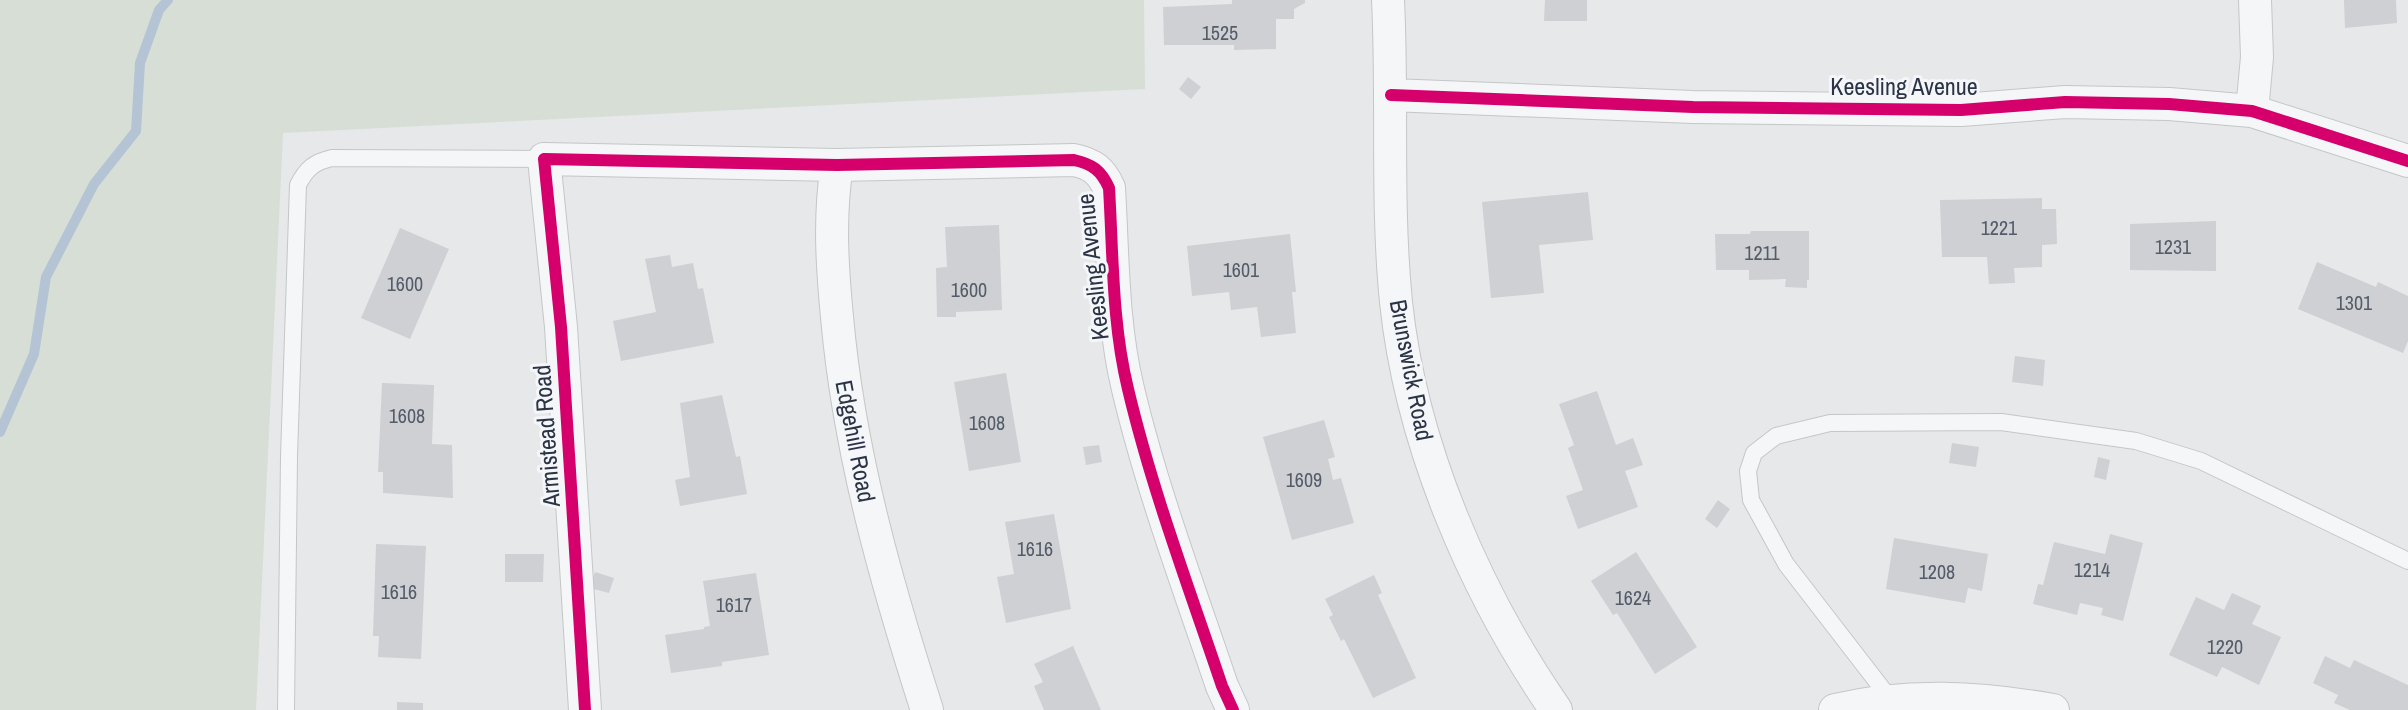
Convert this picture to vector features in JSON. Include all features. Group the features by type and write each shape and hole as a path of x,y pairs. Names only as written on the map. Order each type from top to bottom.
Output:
{"street":[{"name":"Brunswick Road","path":"1388,0 1390,201 1396,305 1408,373 1430,456 1459,537 1496,615 1556,710"},
{"path":"2252,111 2257,57 2255,0"},
{"name":"Keesling Avenue","path":"1391,95 1693,107 1961,110 2065,102 2169,104 2252,111 2408,161"},
{"name":"Keesling Avenue","path":"544,159 837,165 1074,160 1090,164 1103,175 1109,188 1118,324 1127,387 1161,505 1222,686 1233,710"},
{"name":"Armistead Road","path":"544,159 561,327 585,710"},
{"name":"Edgehill Road","path":"837,165 830,244 841,366 860,474 897,615 927,710"},
{"path":"1835,710 1891,700 1973,698 2053,710"}],"lane":[{"path":"286,710 289,457 298,185 305,171 319,161 332,158 544,159"},
{"path":"1891,700 1786,564 1751,500 1748,471 1754,453 1776,436 1830,423 2001,422 2136,441 2201,461 2408,561"}],"shaded area":[{"path":"0,0 1144,0 1145,89 283,133 256,710 0,710"}],"building":[{"path":"1232,0 1305,0 1305,3 1294,9 1294,19 1276,19 1276,49 1234,50 1234,45 1164,45 1163,7 1232,4"},
{"path":"1545,0 1587,0 1587,21 1544,21"},
{"path":"2344,0 2396,0 2397,23 2345,28"},
{"path":"1188,77 1201,87 1191,99 1179,89"},
{"path":"1588,192 1593,240 1539,245 1544,293 1491,298 1482,202"},
{"path":"2042,198 2042,209 2056,209 2057,244 2042,245 2042,267 2014,268 2015,283 1989,284 1987,257 1942,257 1940,200"},
{"path":"2216,221 2216,271 2130,270 2130,224"},
{"path":"999,225 1002,310 956,312 956,317 937,317 936,268 947,267 945,227"},
{"path":"400,228 449,249 410,339 361,318"},
{"path":"1751,231 1809,231 1807,288 1785,287 1786,279 1749,280 1749,270 1716,270 1715,234 1750,234"},
{"path":"1290,234 1296,292 1292,292 1296,333 1261,337 1257,307 1231,310 1229,292 1192,296 1187,246"},
{"path":"670,255 672,267 693,263 698,289 703,288 714,343 621,361 613,321 656,312 645,259"},
{"path":"2317,262 2376,287 2378,282 2408,296 2408,341 2403,353 2298,309"},
{"path":"2015,356 2045,360 2043,386 2012,382"},
{"path":"1006,373 1021,462 969,471 954,382"},
{"path":"382,383 434,385 432,444 452,445 453,498 383,493 383,472 378,472"},
{"path":"1597,391 1616,445 1633,438 1643,465 1625,471 1638,507 1578,529 1566,496 1583,490 1568,448 1574,445 1559,404"},
{"path":"722,395 736,457 740,456 747,494 680,506 675,480 690,477 680,403"},
{"path":"1324,420 1335,457 1328,459 1333,480 1341,478 1354,523 1292,540 1263,437"},
{"path":"1952,443 1979,447 1976,467 1949,463"},
{"path":"1099,445 1102,462 1086,465 1083,447"},
{"path":"2098,457 2110,460 2106,480 2094,477"},
{"path":"1718,500 1730,509 1717,528 1705,519"},
{"path":"1054,514 1071,609 1006,623 997,577 1014,574 1005,522"},
{"path":"2110,534 2143,543 2123,621 2101,615 2103,608 2080,603 2077,615 2033,604 2038,584 2043,585 2054,542 2105,554"},
{"path":"1894,538 1988,554 1982,591 1968,588 1965,603 1886,589"},
{"path":"376,544 426,546 421,659 378,657 379,636 373,636"},
{"path":"1636,552 1697,647 1655,674 1617,613 1613,615 1591,581"},
{"path":"505,554 544,554 543,582 505,582"},
{"path":"595,572 614,578 609,593 590,588"},
{"path":"756,573 769,655 671,673 665,635 710,626 703,581"},
{"path":"1374,575 1382,593 1378,595 1416,678 1373,698 1344,639 1341,641 1329,617 1333,615 1325,599"},
{"path":"2232,593 2261,606 2252,624 2281,637 2259,685 2222,667 2217,677 2169,655 2196,597 2224,610"},
{"path":"1073,646 1101,710 1044,710 1034,686 1043,682 1034,664"},
{"path":"2325,656 2350,668 2354,660 2408,685 2408,710 2350,710 2334,703 2338,695 2313,683"},
{"path":"397,702 423,703 423,710 397,710"}],"waterway":[{"path":"0,432 34,354 46,277 94,184 136,131 140,63 159,10 168,0"}],"cycle path":[{"path":"1391,95 1693,107 1961,110 2065,102 2169,104 2252,111 2408,161"},
{"path":"585,710 561,327 544,159 837,165 1074,160 1095,169 1109,188 1114,289 1128,389 1172,539 1233,710"}]}
